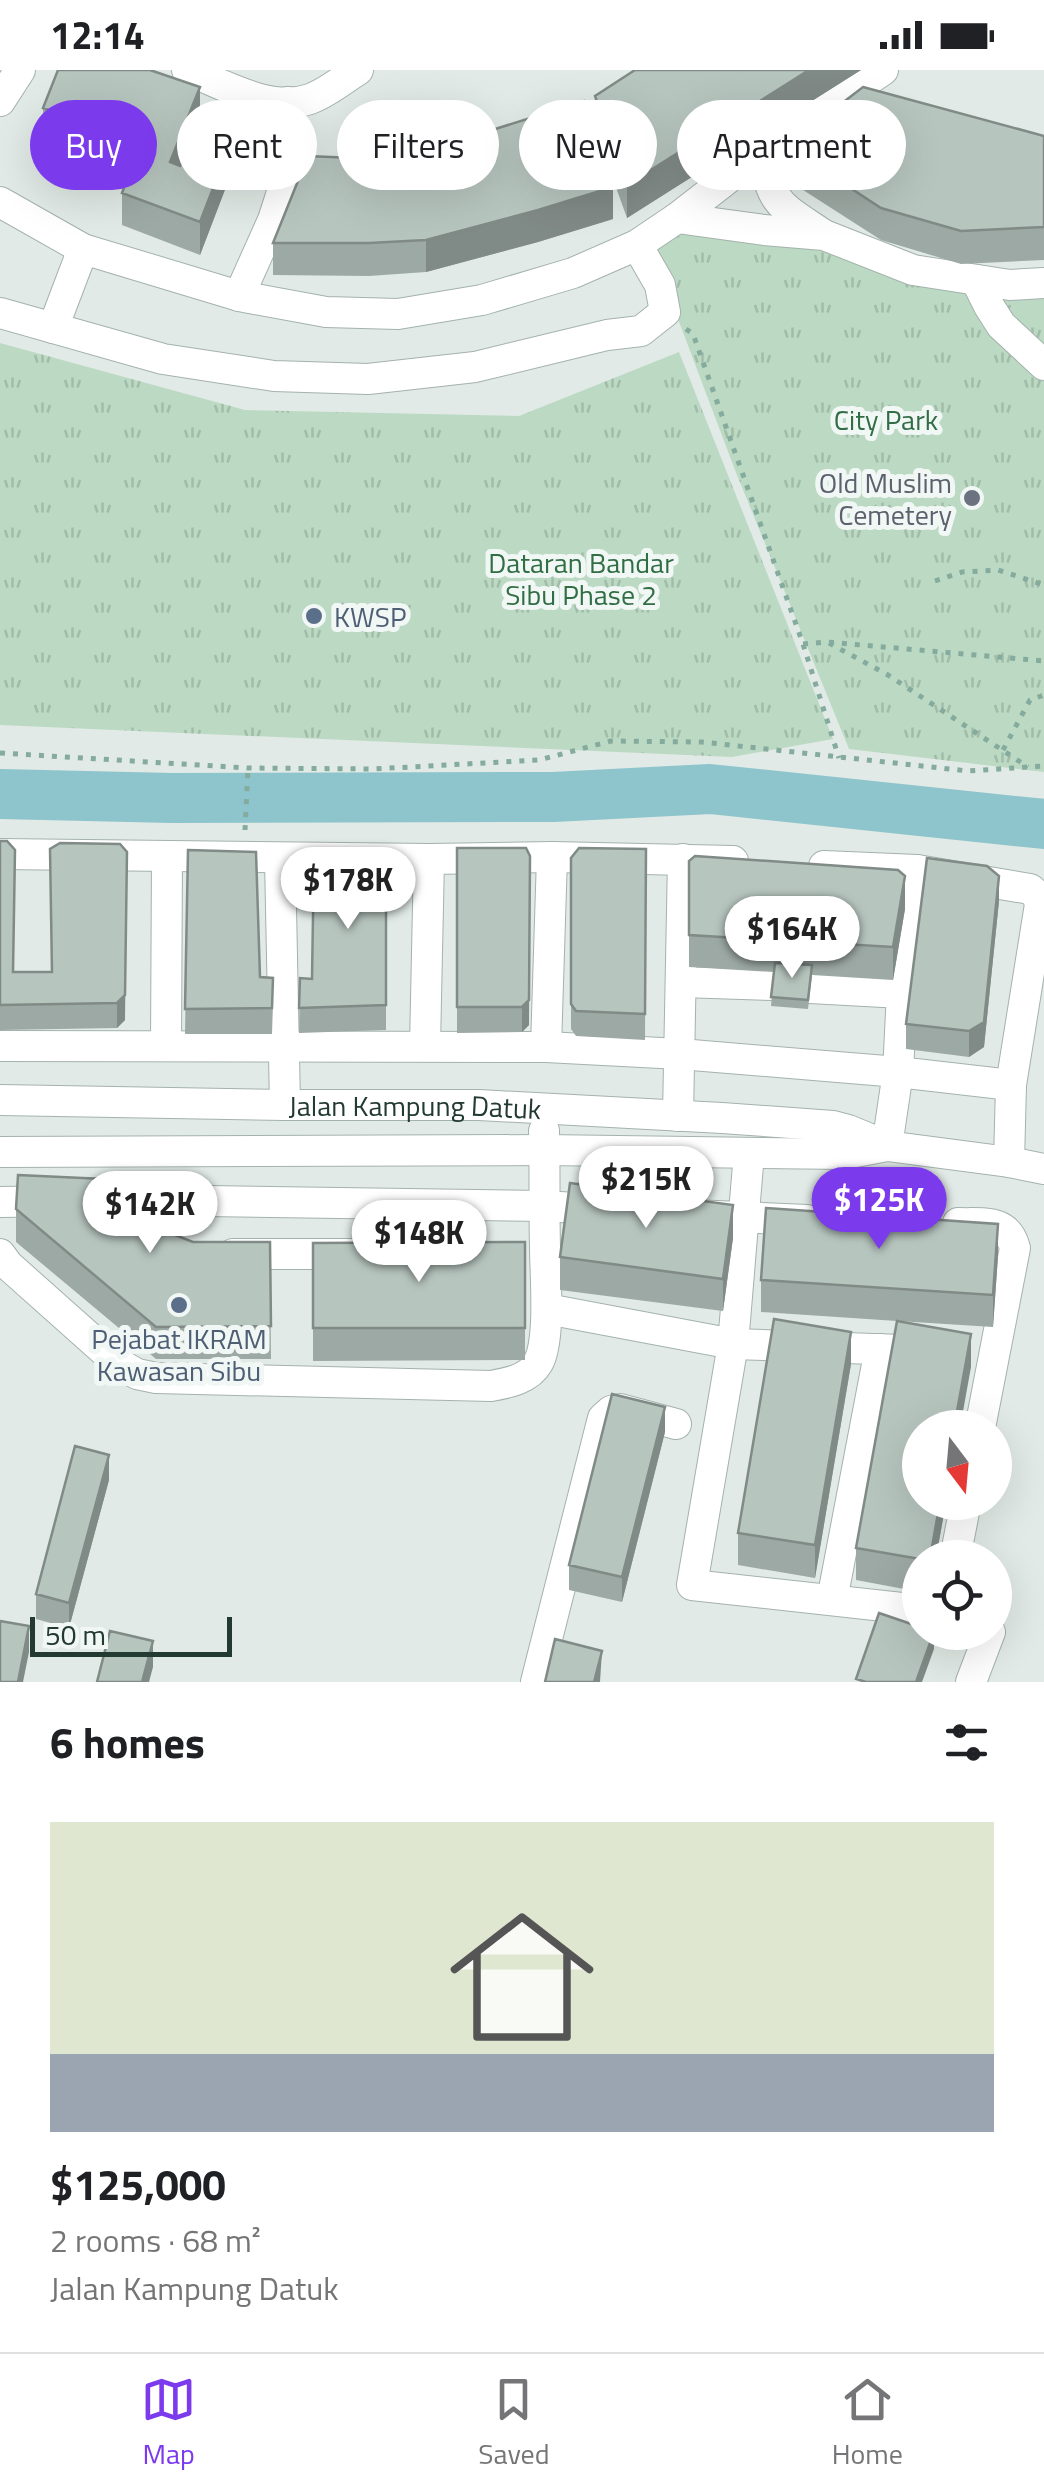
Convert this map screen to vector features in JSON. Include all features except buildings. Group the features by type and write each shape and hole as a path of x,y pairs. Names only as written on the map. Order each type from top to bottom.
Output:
{"street":[{"path":"0,100 20,70"},
{"path":"187,70 262,100"},
{"path":"306,100 358,70"},
{"path":"839,100 883,70"},
{"path":"239,296 283,190"},
{"path":"0,202 83,249 239,296 326,312 398,314 482,300 573,274 637,245 713,190"},
{"path":"772,190 786,210 824,235 913,270 1010,286 1044,283"},
{"path":"677,218 824,235"},
{"path":"0,313 164,359 274,376 368,378 475,367 641,331 665,312 660,286 637,245"},
{"path":"53,328 83,249"},
{"path":"976,280 1002,325 1044,366"},
{"path":"0,854 429,860 552,857 761,863"},
{"path":"546,1047 552,857"},
{"path":"166,1046 167,858"},
{"path":"280,858 285,1105"},
{"path":"678,1116 682,859"},
{"path":"424,1046 429,860"},
{"path":"800,864 917,870 1030,889 1038,895 1040,904 1012,1085 1009,1162"},
{"path":"887,1146 917,870"},
{"path":"680,982 773,985"},
{"path":"810,988 902,993"},
{"path":"0,1046 546,1047 680,1054 1012,1085"},
{"name":"Jalan Kampung Datuk","path":"0,1100 478,1104 833,1126 887,1146 1044,1169"},
{"path":"0,1254 118,1363 137,1374 156,1378 492,1386 510,1382 537,1365 542,1353 547,1309 535,1254 544,1206 544,1108"},
{"name":"Jalan Kampung Datuk","path":"0,1152 544,1150 845,1154 887,1146"},
{"path":"750,1153 732,1344 692,1584 902,1608"},
{"path":"140,1200 156,1230"},
{"path":"0,1202 140,1200 544,1206 839,1220"},
{"path":"935,1223 992,1224 1003,1227 1012,1236 1014,1248 975,1352 979,1410"},
{"path":"210,1254 387,1254"},
{"path":"547,1309 732,1344 975,1352"},
{"path":"832,1600 880,1349"},
{"path":"536,1682 603,1418 620,1409 676,1424"},
{"path":"971,1682 983,1650"}],"path":[{"path":"665,312 694,334 804,644 838,758"},
{"path":"935,581 962,572 998,570 1044,584"},
{"path":"804,644 827,642 1044,661"},
{"path":"827,642 888,675 1030,768"},
{"path":"1003,750 1030,700 1044,695"},
{"path":"0,753 248,768 373,769 539,760 612,741 702,742 968,771 1044,766"},
{"path":"244,838 248,768"}],"green space":[{"name":"City Park","path":"644,229 912,258 1005,300 1044,297 1044,772 849,749 735,470"},
{"name":"Dataran Bandar Sibu Phase 2","path":"0,343 245,410 519,416 679,352 833,739 732,757 0,725"}],"waterway":[{"path":"0,794 172,798 553,797 710,789 1044,824"}],"place":[{"name":"Old Muslim Cemetery","path":"972,498"},
{"name":"KWSP","path":"314,616"},
{"name":"Pejabat IKRAM Kawasan Sibu","path":"179,1305"}]}
